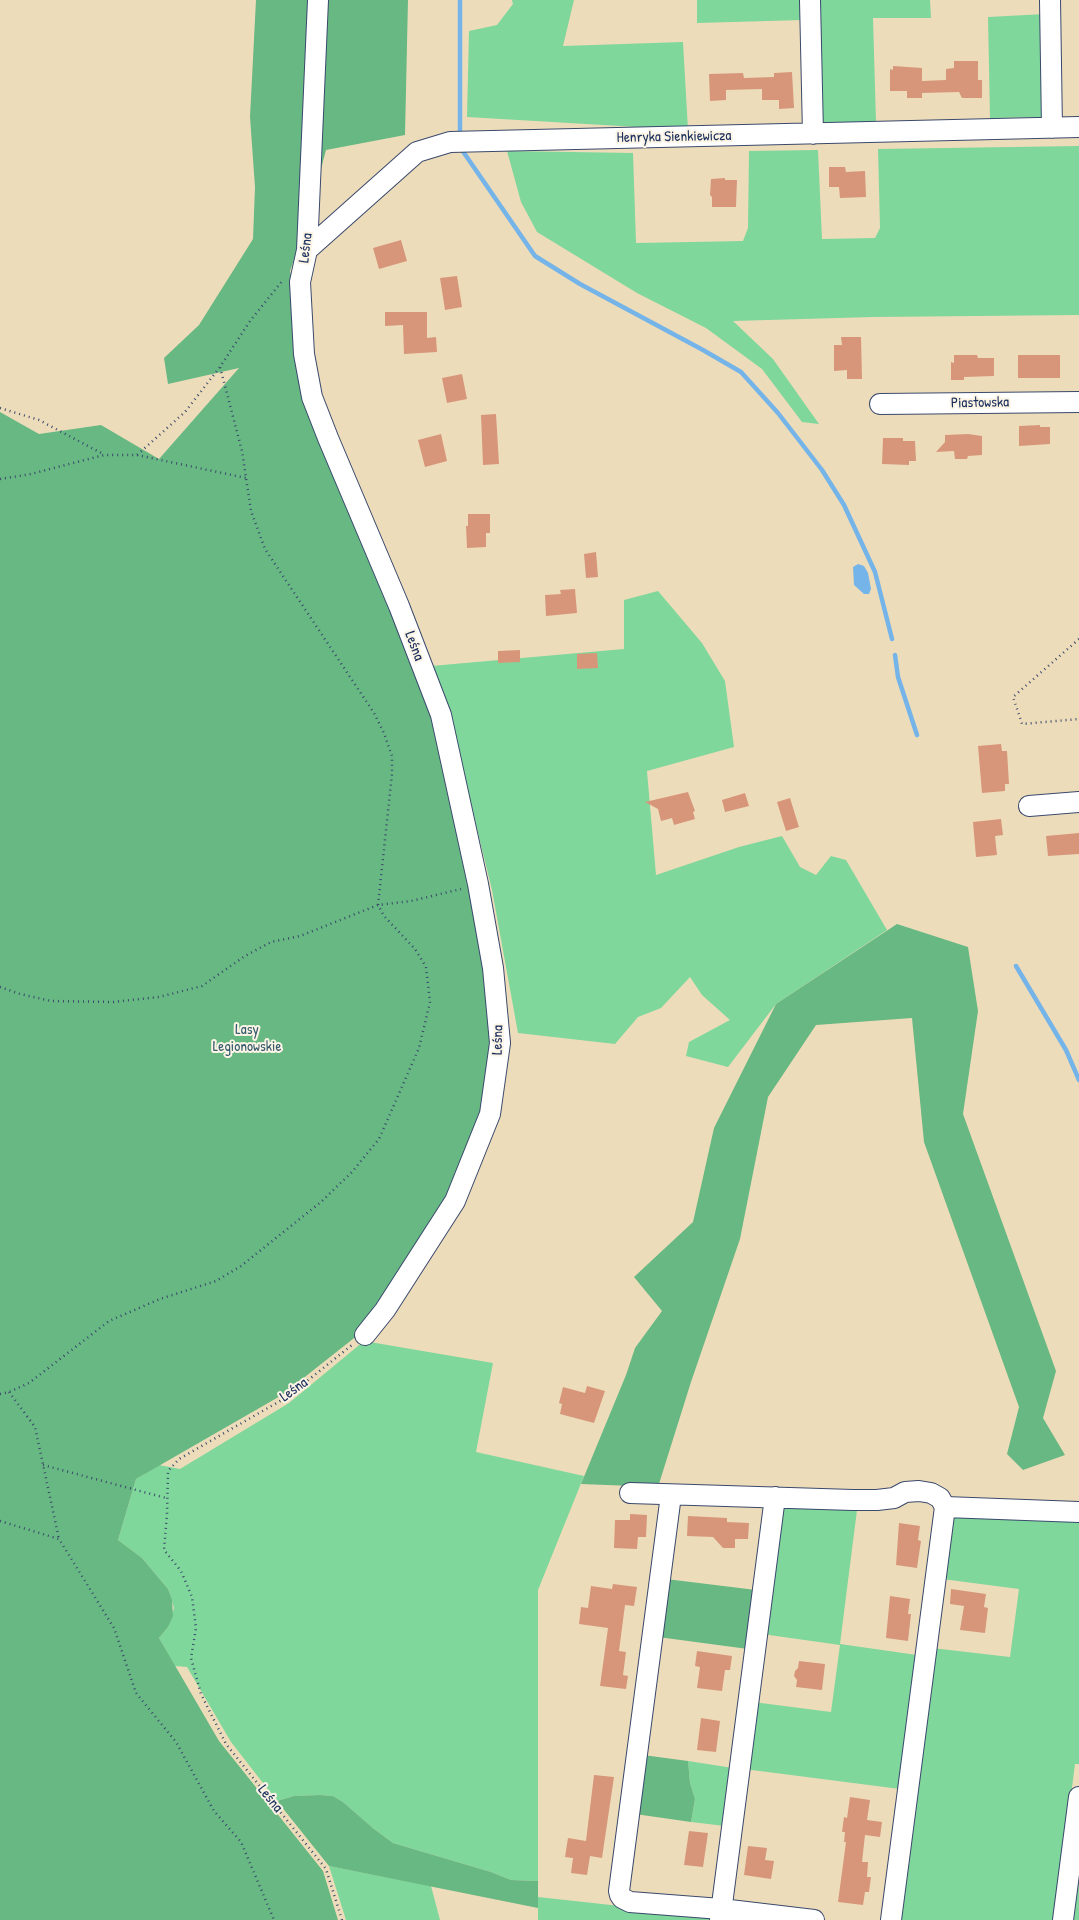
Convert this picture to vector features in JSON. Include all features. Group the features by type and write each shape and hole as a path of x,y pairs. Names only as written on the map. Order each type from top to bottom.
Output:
{"street":[{"name":"Leśna","path":"318,0 307,250 300,282 304,354 312,396 399,606 441,715 478,884 493,968 500,1043 490,1114 455,1202 385,1310 365,1335"},
{"path":"810,0 813,134"},
{"path":"1050,0 1052,128"},
{"name":"Henryka Sienkiewicza","path":"307,250 417,152 450,142 1079,127"},
{"name":"Piastowska","path":"880,404 1079,402"},
{"path":"1029,806 1079,802"},
{"path":"630,1493 877,1500 894,1498 905,1492 919,1491 931,1493 940,1498 945,1507 891,1920"},
{"path":"671,1495 619,1891 622,1898 630,1902 721,1915 814,1920"},
{"path":"721,1915 774,1497"},
{"path":"945,1507 1079,1512"},
{"path":"1063,1920 1079,1797"}],"path":[{"path":"137,455 185,412 220,367 250,321 284,278"},
{"path":"0,1394 29,1383 109,1321 160,1299 216,1281 241,1266 321,1202 352,1172 379,1139 419,1048 430,1002 426,967 415,948 384,916 378,905 392,774 392,756 384,732 374,713 264,549 251,511 242,451 220,367"},
{"path":"0,408 39,420 104,455"},
{"path":"0,479 31,474 104,455 137,455 246,478"},
{"path":"1079,640 1012,698 1022,724 1079,719"},
{"path":"0,987 51,1001 112,1002 159,997 202,986 245,956 272,942 300,936 378,905 428,897 478,884"},
{"name":"Leśna","path":"342,1920 326,1869 226,1744 201,1694 191,1658 196,1628 192,1596 181,1572 164,1550 167,1514 166,1498 168,1471 179,1459 287,1397 365,1335"},
{"path":"9,1392 35,1426 59,1539 114,1628 136,1693 176,1742 214,1811 241,1842 274,1920"},
{"path":"43,1465 166,1498"},
{"path":"0,1521 59,1539"}],"green space":[{"name":"Lasy Legionowskie","path":"256,0 408,0 405,135 326,150 305,229 290,271 316,387 438,730 467,865 495,1046 487,1111 449,1208 363,1331 282,1395 136,1479 118,1540 142,1558 168,1589 172,1600 173,1616 168,1627 159,1638 219,1741 323,1871 338,1920 0,1920 0,412 39,434 101,425 159,459 239,368 168,384 164,358 199,325 253,239 255,187 250,117"},
{"path":"512,0 574,0 563,46 683,42 688,130 467,117 469,31 497,25 513,4"},
{"path":"697,0 803,0 803,20 697,23"},
{"path":"816,0 930,0 931,18 873,18 876,122 819,122"},
{"path":"1045,14 1046,117 990,118 988,17"},
{"path":"1079,146 1079,315 873,317 733,321 773,359 819,424 802,422 762,369 706,328 637,293 537,232 521,202 507,151 633,153 636,243 743,241 748,228 749,151 818,150 822,239 875,238 880,228 878,149"},
{"path":"658,591 702,643 725,681 734,747 647,771 656,875 739,847 782,836 800,867 816,875 831,856 846,860 887,930 776,1004 728,1067 686,1056 689,1042 730,1020 702,995 690,977 661,1008 638,1017 615,1044 518,1033 492,890 453,731 431,666 624,649 624,600"},
{"path":"897,924 968,947 978,1011 963,1114 1056,1371 1043,1418 1065,1455 1023,1470 1007,1454 1019,1407 924,1142 912,1018 816,1025 768,1097 740,1239 691,1382 658,1487 581,1484 626,1375 635,1348 662,1311 634,1277 693,1222 714,1128 776,1004"},
{"path":"364,1341 493,1363 476,1452 584,1476 538,1590 538,1881 511,1880 491,1872 393,1843 333,1796 294,1796 277,1801 231,1742 187,1667 175,1666 159,1638 168,1627 174,1608 168,1589 142,1558 118,1540 136,1479 159,1465 180,1469 289,1403"},
{"path":"782,1506 857,1510 840,1644 917,1655 900,1789 744,1769 753,1702 831,1712 840,1645 762,1634"},
{"path":"950,1513 1079,1519 1079,1764 1075,1764 1055,1920 898,1920 932,1648 1010,1657 1019,1589 942,1579"},
{"path":"666,1579 756,1590 748,1649 658,1637"},
{"path":"643,1755 688,1761 690,1783 695,1799 691,1822 635,1814"},
{"path":"688,1761 733,1768 725,1826 691,1822 695,1799 690,1783"},
{"path":"294,1796 333,1796 343,1802 393,1843 491,1872 511,1880 538,1881 538,1908 329,1866 277,1801"},
{"path":"1079,1845 1079,1920 1069,1920"},
{"path":"329,1866 431,1886 440,1920 346,1920"},
{"path":"538,1897 714,1916 713,1920 538,1920"}],"water":[{"path":"858,564 864,566 868,573 871,589 869,594 864,594 854,585 853,567"}],"building":[{"path":"954,61 978,61 978,80 982,80 982,98 962,98 959,92 922,93 922,98 907,98 907,91 890,91 890,69 893,70 893,66 922,68 922,81 946,80 946,69 954,68"},
{"path":"792,72 794,108 779,109 779,100 762,100 762,89 726,90 726,100 710,101 709,74 743,73 744,78 774,77 774,73"},
{"path":"829,167 845,167 846,172 865,171 866,197 840,198 839,187 829,187"},
{"path":"725,178 725,180 737,180 736,207 712,207 712,197 710,195 711,179"},
{"path":"401,240 407,261 379,269 373,248"},
{"path":"457,276 462,307 445,310 440,278"},
{"path":"385,312 427,312 427,338 436,337 437,352 404,354 403,325 385,326"},
{"path":"841,337 861,337 862,379 847,379 847,370 834,371 834,345 842,345"},
{"path":"954,355 977,355 978,358 994,358 994,376 964,377 964,380 951,380 951,362 954,363"},
{"path":"1018,355 1060,355 1060,378 1018,378"},
{"path":"462,374 467,399 447,403 442,378"},
{"path":"496,414 499,464 483,465 481,415"},
{"path":"1040,425 1040,427 1050,427 1050,444 1019,446 1019,426"},
{"path":"441,434 447,461 425,467 418,440"},
{"path":"968,434 982,436 982,455 968,456 967,459 955,459 954,451 936,452 945,442 945,435"},
{"path":"883,438 903,438 903,441 915,441 916,461 909,461 909,465 882,464"},
{"path":"468,514 490,514 490,533 486,533 486,547 467,548 466,526 468,526"},
{"path":"596,552 598,577 586,578 584,554"},
{"path":"575,589 577,613 546,616 545,595 561,594 560,590"},
{"path":"520,650 520,662 498,663 498,651"},
{"path":"597,653 598,668 577,669 577,654"},
{"path":"1001,744 1002,751 1007,751 1009,784 1005,784 1005,791 982,793 978,746"},
{"path":"688,792 695,811 693,812 695,819 674,825 672,818 661,821 658,809 645,802"},
{"path":"745,793 749,806 725,812 722,800"},
{"path":"790,798 799,827 786,831 777,802"},
{"path":"1001,819 1003,835 995,836 997,855 976,857 973,822"},
{"path":"1079,833 1079,854 1048,856 1046,836"},
{"path":"587,1386 605,1391 594,1423 560,1414 562,1404 559,1403 563,1387 585,1393"},
{"path":"630,1514 647,1515 646,1537 638,1537 637,1549 614,1548 615,1520 630,1520"},
{"path":"688,1516 727,1518 727,1522 749,1523 748,1539 735,1539 735,1548 723,1548 713,1537 687,1536"},
{"path":"899,1523 920,1526 918,1540 921,1541 917,1568 896,1565"},
{"path":"613,1584 637,1587 634,1606 625,1605 619,1651 626,1652 623,1675 628,1676 626,1689 600,1686 608,1628 579,1624 581,1607 588,1608 591,1586 612,1589"},
{"path":"951,1589 986,1594 984,1607 988,1608 985,1633 960,1630 964,1606 950,1604"},
{"path":"890,1596 910,1599 908,1614 911,1614 908,1641 886,1638"},
{"path":"697,1651 732,1656 730,1670 725,1670 722,1691 697,1688 700,1667 695,1666"},
{"path":"799,1661 825,1664 822,1690 796,1687 797,1680 794,1676"},
{"path":"701,1718 720,1721 716,1752 697,1750"},
{"path":"594,1775 614,1777 602,1858 590,1856 587,1875 571,1873 573,1858 565,1857 568,1838 586,1841"},
{"path":"850,1797 870,1800 867,1820 882,1822 880,1837 865,1835 862,1862 868,1862 867,1877 871,1877 869,1892 865,1892 863,1905 838,1902 846,1842 844,1842 845,1832 842,1832 844,1817 847,1818"},
{"path":"689,1831 708,1833 703,1867 684,1865"},
{"path":"748,1846 767,1848 765,1860 774,1861 771,1879 744,1875"}],"waterway":[{"path":"460,0 460,132"},
{"path":"462,150 535,256 580,284 741,372 778,413 822,470 844,505 875,572 892,639"},
{"path":"895,655 898,677 917,735"},
{"path":"1016,966 1066,1050 1079,1080"}]}
